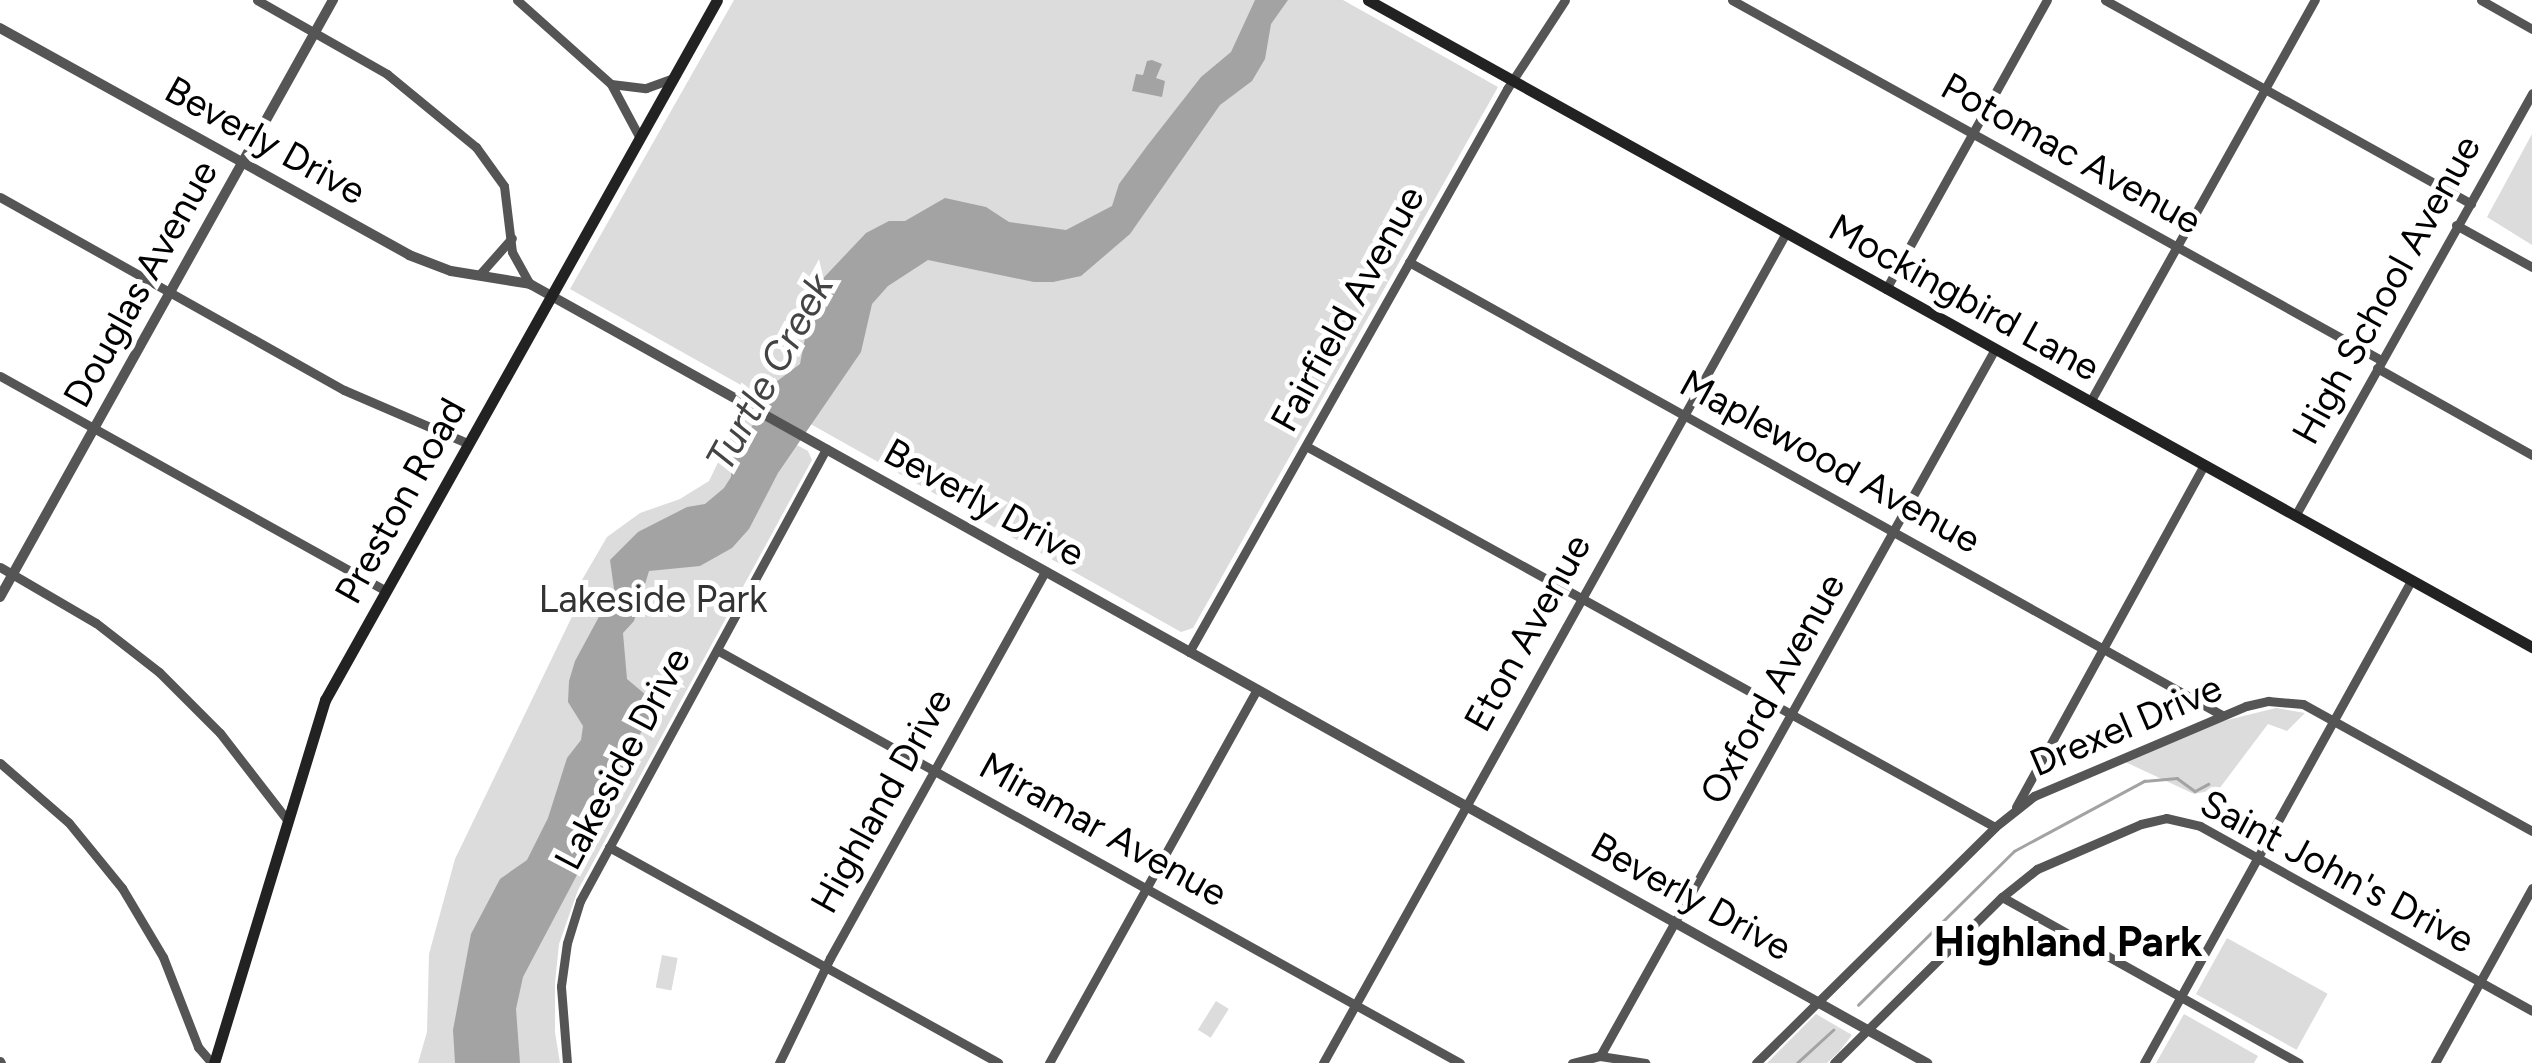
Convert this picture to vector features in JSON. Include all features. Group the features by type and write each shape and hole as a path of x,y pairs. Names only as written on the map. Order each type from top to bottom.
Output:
{"main road":[{"name":"Preston Road","path":"213,1063 325,700 718,0"},
{"name":"Mockingbird Lane","path":"1368,0 2411,581 2531,644"}],"street":[{"path":"258,0 399,84 476,147 504,186 515,261 530,284"},
{"name":"Douglas Avenue","path":"0,598 333,0"},
{"path":"518,0 611,84 640,138"},
{"name":"Fairfield Avenue","path":"1188,652 1512,81 1564,0"},
{"name":"Potomac Avenue","path":"1732,0 2176,247 2532,455"},
{"path":"1886,288 2047,0"},
{"path":"2105,0 2471,204"},
{"path":"2090,402 2315,0"},
{"path":"2481,0 2532,29"},
{"name":"Beverly Drive","path":"0,28 409,256 451,271 530,284 1927,1063"},
{"path":"611,84 646,88 674,78"},
{"name":"High School Avenue","path":"2295,516 2532,94"},
{"path":"0,198 344,390 467,443"},
{"path":"2456,225 2532,267"},
{"name":"Eton Avenue","path":"1323,1063 1786,233"},
{"path":"480,274 512,238"},
{"name":"Maplewood Avenue","path":"1409,262 2222,715"},
{"name":"Oxford Avenue","path":"1600,1056 1996,350"},
{"path":"0,376 385,590"},
{"path":"1306,446 1995,827"},
{"name":"Lakeside Drive","path":"567,1063 562,986 567,943 580,901 826,449"},
{"path":"2014,810 2204,465"},
{"path":"0,567 96,623 159,672 220,732 288,821"},
{"name":"Highland Drive","path":"779,1063 825,967 1045,571"},
{"path":"2144,1063 2411,581"},
{"name":"Miramar Avenue","path":"717,650 1460,1063"},
{"path":"1050,1063 1257,689"},
{"name":"Drexel Drive","path":"1756,1063 2014,810 2048,788 2222,715 2268,701 2289,701 2334,720 2532,831"},
{"path":"0,763 76,831 122,888 162,958 198,1046 213,1063"},
{"name":"Saint John's Drive","path":"1834,1063 2002,897 2056,858 2153,819 2182,819 2532,1011"},
{"path":"609,848 998,1063"},
{"path":"2435,1063 2532,888"},
{"path":"2002,897 2298,1063"},
{"path":"1572,1063 1600,1056 1645,1063"}],"green space":[{"path":"734,0 1343,0 1498,87 1193,628 1181,632 570,289"},
{"path":"2532,134 2532,245 2487,217"},
{"name":"Lakeside Park","path":"741,415 808,451 812,460 578,890 559,944 555,1032 560,1063 418,1063 427,1032 429,954 455,859 579,602 579,585 607,537 640,513 680,499 709,481"},
{"path":"2276,708 2305,713 2287,731 2268,724 2219,789 2194,794 2121,760 2219,722"},
{"path":"2227,938 2328,994 2297,1050 2196,994"},
{"path":"662,955 678,958 671,990 656,987"},
{"path":"1216,1001 1229,1009 1211,1038 1198,1030"},
{"path":"1816,1014 1852,1035 1839,1052 1827,1063 1767,1063"},
{"path":"2184,1014 2258,1056 2254,1063 2156,1063"}],"shaded area":[{"path":"1255,0 1288,0 1271,24 1265,59 1252,81 1220,105 1130,234 1081,276 1034,282 928,260 888,286 872,304 861,352 778,473 749,529 732,548 700,566 649,571 634,621 623,633 627,679 646,695 653,714 627,754 617,785 598,807 577,860 578,873 523,977 516,1009 520,1063 455,1063 453,1030 471,934 500,879 527,860 548,818 567,758 581,740 583,726 568,702 569,681 575,661 614,589 610,560 638,532 687,507 705,504 724,488 731,477 732,457 767,403 772,385 800,364 805,338 799,319 813,289 866,233 889,221 905,221 945,198 986,207 1009,222 1066,230 1112,206 1119,184 1147,146 1201,77 1231,52"},
{"path":"1147,61 1162,64 1156,78 1165,81 1162,97 1132,91 1136,74 1143,75"}],"waterway":[{"path":"1858,1005 2014,851 2144,781 2177,778 2195,791 2208,784"},
{"path":"1797,1063 1833,1030"}],"district":[{"name":"Highland Park","path":"2068,942"}],"water label":[{"name":"Turtle Creek","path":"769,372"}]}
